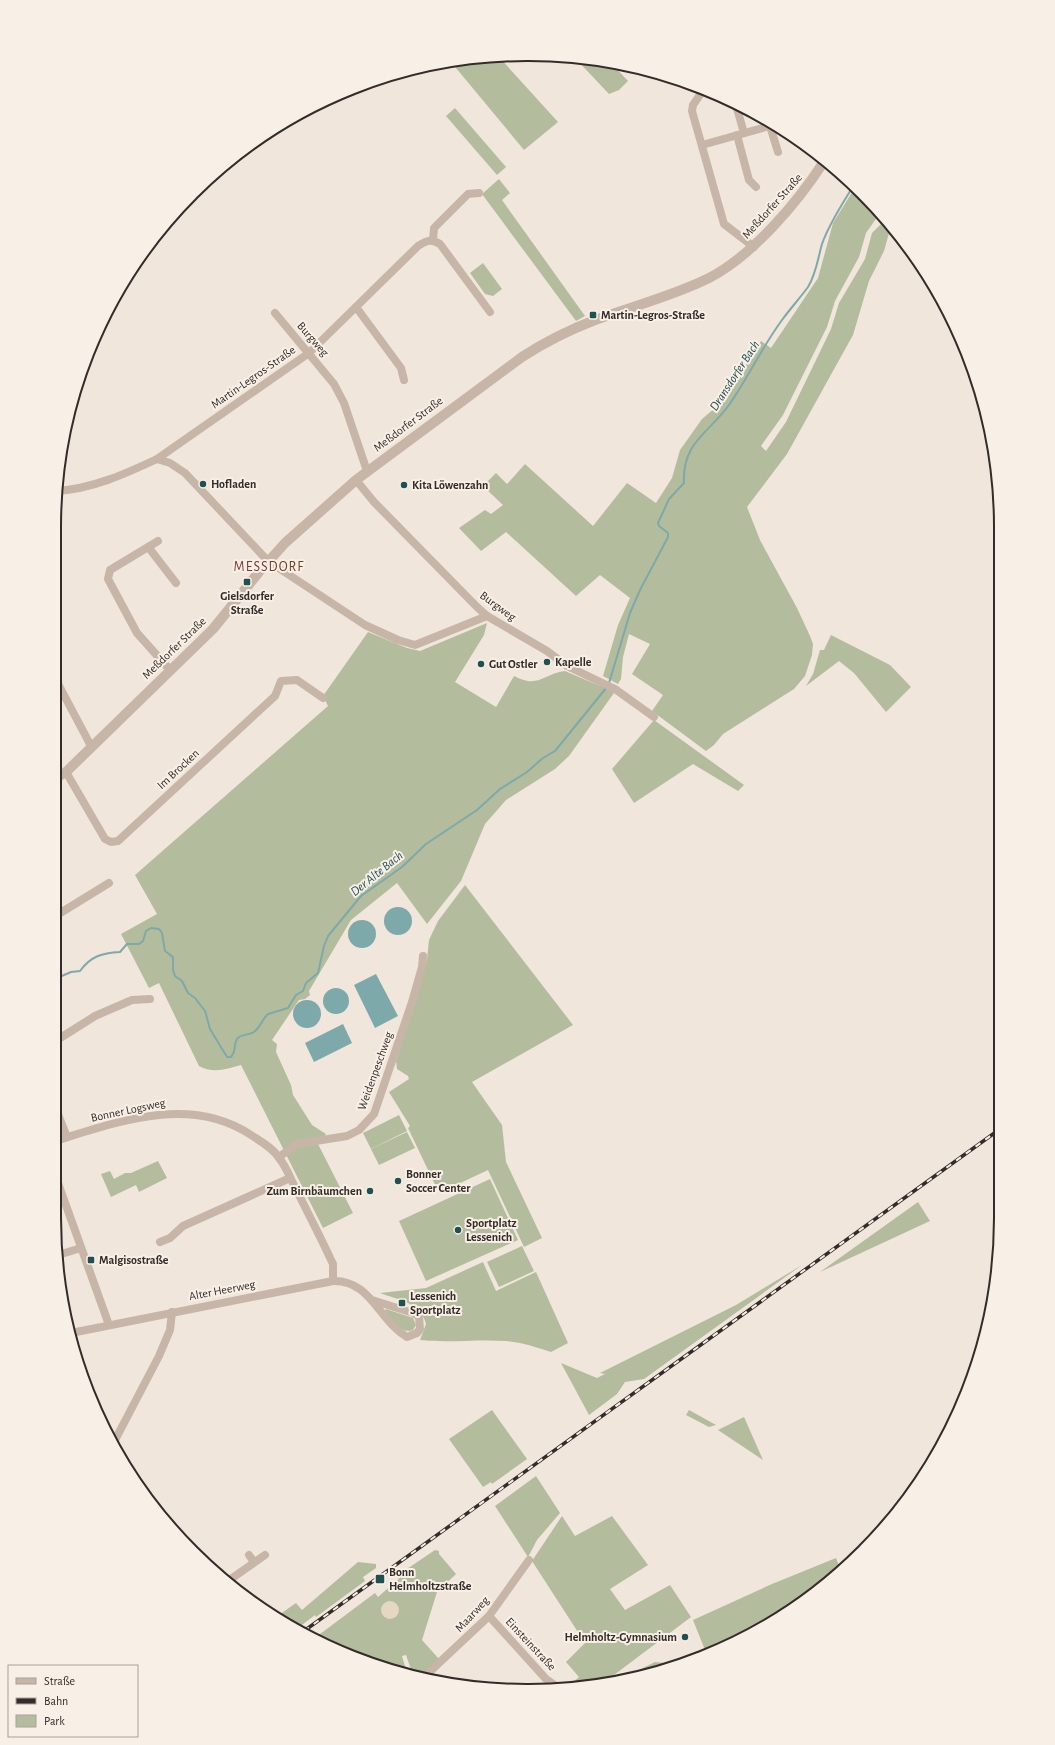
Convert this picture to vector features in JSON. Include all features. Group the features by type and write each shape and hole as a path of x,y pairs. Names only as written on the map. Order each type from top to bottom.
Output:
{"street":[{"path":"700,95 693,105 692,111 724,224 754,247"},
{"path":"737,110 749,180 756,187"},
{"path":"702,145 766,127"},
{"path":"773,131 778,152"},
{"name":"Meßdorfer Straße","path":"61,775 66,772 91,746 214,629 268,561 285,544 356,480 516,361 544,343 595,320 678,291 709,278 731,264 754,247 814,177 821,166"},
{"path":"479,193 468,194 434,228 433,240 440,244 490,312"},
{"name":"Martin-Legros-Straße","path":"157,459 309,353 418,246 426,241 433,240"},
{"path":"356,308 401,368 404,380"},
{"name":"Burgweg","path":"274,313 334,384 344,404 368,471"},
{"path":"63,491 68,491 112,479 157,459 170,463 185,473 268,561 365,625 415,645 487,616"},
{"name":"Burgweg","path":"356,480 374,502 487,616 547,651 567,666 599,680 615,689 654,717"},
{"path":"158,541 149,548 110,570 108,579 137,633 170,670"},
{"path":"149,548 176,583"},
{"name":"Im Brocken","path":"66,772 105,839 111,842 118,841 275,696 281,681 297,680 323,698"},
{"path":"61,692 91,746"},
{"path":"61,913 109,883"},
{"name":"Weidenpeschweg","path":"279,1157 297,1144 347,1136 359,1130 369,1121 374,1114 412,1002 422,967 423,956"},
{"path":"61,1037 95,1016 132,1000 150,999"},
{"name":"Bonner Logsweg","path":"61,1139 156,1114 177,1112 195,1113 218,1119 243,1129 262,1142 279,1157 333,1264 333,1281"},
{"path":"61,1122 67,1137"},
{"path":"160,1242 170,1238 183,1226 290,1178"},
{"path":"61,1191 109,1326"},
{"path":"63,1254 81,1248"},
{"name":"Alter Heerweg","path":"76,1332 172,1312 344,1280 362,1289 397,1331 408,1337 417,1333 420,1329 418,1317 413,1313 372,1300"},
{"path":"116,1438 159,1356 170,1330 172,1312"},
{"path":"249,1555 254,1562"},
{"path":"233,1578 265,1555"},
{"name":"Maarweg","path":"428,1673 489,1616 529,1560"},
{"name":"Einsteinstraße","path":"489,1616 546,1679 552,1683"}],"green space":[{"path":"503,62 558,122 524,150 455,67"},
{"path":"581,64 617,70 628,81 619,90 609,94"},
{"path":"455,108 506,167 497,175 446,116"},
{"path":"499,179 510,193 502,200 585,316 576,321 482,194"},
{"path":"852,193 876,218 866,233 859,257 835,301 827,327 783,415 761,446 766,451 786,422 831,329 839,303 865,259 872,233 881,224 889,233 884,251 869,281 853,335 787,454 747,507 760,540 797,608 810,636 813,644 812,655 805,676 794,689 723,734 714,745 706,751 652,711 663,695 632,674 650,644 629,634 623,657 621,679 618,684 603,676 618,625 630,598 600,575 576,596 506,532 481,551 459,528 485,510 491,514 503,505 483,486 496,473 507,484 525,464 593,526 627,483 656,503 672,478 680,450 702,419 722,402 761,341 771,348 818,278 833,223"},
{"path":"483,263 502,289 493,296 485,294 470,273"},
{"path":"487,623 484,635 455,682 496,707 514,676 522,680 535,681 565,671 600,686 601,683 614,693 569,756 555,769 506,800 485,824 461,881 427,924 397,883 351,920 309,991 310,995 305,999 299,1000 272,1040 277,1044 276,1052 291,1085 293,1095 312,1125 326,1134 318,1144 353,1213 323,1228 241,1065 215,1070 210,1070 199,1066 159,983 149,988 121,934 157,914 135,875 328,706 323,696 368,632 407,648 420,651"},
{"path":"831,635 890,665 911,687 886,712 854,673 839,661 806,686 813,674 820,650 824,650"},
{"path":"654,720 744,785 738,791 693,764 634,803 612,769"},
{"path":"465,885 573,1025 472,1082 502,1125 506,1162 542,1238 524,1247 488,1170 439,1193 408,1128 410,1126 389,1092 409,1079 408,1076 397,1069 396,1061 416,1000 427,959 429,940 438,921"},
{"path":"399,1115 407,1131 371,1149 363,1133"},
{"path":"407,1132 415,1148 379,1165 371,1149"},
{"path":"158,1161 167,1178 139,1192 136,1185 111,1197 101,1174 110,1171 114,1179 125,1173 131,1173"},
{"name":"Sportplatz Lessenich","path":"490,1179 518,1240 426,1281 399,1221"},
{"path":"918,1202 930,1221 820,1272"},
{"path":"522,1246 534,1271 499,1287 487,1262"},
{"path":"483,1262 496,1291 536,1272 568,1343 551,1352 506,1341 420,1340 426,1324 419,1311 408,1303 380,1293 426,1288"},
{"path":"802,1265 644,1379 625,1382 617,1394 589,1415 561,1363 597,1378 605,1374 600,1373 736,1305"},
{"path":"386,1309 413,1318 416,1325 413,1330 405,1330 397,1326 384,1312"},
{"path":"492,1410 527,1459 492,1484 491,1482 483,1487 449,1439"},
{"path":"689,1410 716,1425 709,1427 686,1415"},
{"path":"744,1417 763,1460 718,1430"},
{"path":"536,1476 560,1513 537,1540 528,1557 495,1506"},
{"path":"562,1516 575,1536 612,1516 648,1565 610,1589 625,1610 670,1585 691,1617 613,1676 574,1681 579,1677 566,1662 585,1643 532,1561"},
{"path":"435,1550 439,1551 439,1554 456,1574 437,1592 422,1640 439,1659 424,1672 411,1669 406,1655 402,1656 405,1667 378,1659 319,1635 375,1593 378,1597 403,1575 401,1573"},
{"path":"836,1558 839,1565 811,1588 761,1622 704,1649 693,1620 772,1584"},
{"path":"358,1562 376,1564 376,1568 363,1577 365,1581 316,1617 315,1615 301,1626 281,1614 296,1603 302,1610"},
{"path":"655,1662 664,1663 641,1670"}],"shaded area":[{"path":"390,1601 396,1604 399,1610 396,1616 390,1619 384,1616 381,1610 384,1604"}],"water":[{"path":"398,907 408,911 412,921 408,931 398,935 388,931 384,921 388,911"},
{"path":"362,920 372,924 376,934 372,944 362,948 352,944 348,934 352,924"},
{"path":"376,974 398,1016 375,1028 354,985"},
{"path":"336,988 346,991 349,1001 346,1011 336,1014 326,1011 323,1001 326,991"},
{"path":"307,1000 317,1004 321,1014 317,1024 307,1028 297,1024 293,1014 297,1004"},
{"path":"343,1024 352,1043 314,1062 305,1043"}],"waterway":[{"name":"Dransdorfer Bach","path":"609,683 630,613 640,590 668,537 668,533 659,526 658,523 669,499 684,483 687,457 698,439 729,405 775,330 808,287 815,271 822,244 828,229 850,191"},
{"name":"Der Alte Bach","path":"61,976 71,972 80,971 88,962 97,956 120,952 127,944 139,944 143,941 146,931 151,928 159,929 162,933 165,951 173,957 173,970 175,976 182,981 188,993 195,998 205,1011 210,1029 227,1057 231,1057 238,1037 254,1032 268,1014 288,1008 296,995 303,991 306,983 318,973 324,946 328,936 361,896 402,867 426,844 477,810 500,789 527,772 543,758 555,751 607,687"}],"railway":[{"path":"307,1629 994,1133"}],"place":[{"name":"Martin-Legros-Straße","path":"593,315"},
{"name":"Hofladen","path":"203,484"},
{"name":"Kita Löwenzahn","path":"404,485"},
{"name":"Gielsdorfer Straße","path":"247,582"},
{"name":"Kapelle","path":"547,662"},
{"name":"Gut Ostler","path":"481,664"},
{"name":"Bonner Soccer Center","path":"398,1181"},
{"name":"Zum Birnbäumchen","path":"370,1191"},
{"name":"Sportplatz Lessenich","path":"458,1230"},
{"name":"Malgisostraße","path":"91,1260"},
{"name":"Lessenich Sportplatz","path":"402,1303"},
{"name":"Bonn Helmholtzstraße","path":"380,1579"},
{"name":"Helmholtz-Gymnasium","path":"685,1637"}],"district":[{"name":"MESSDORF","path":"269,567"}]}
